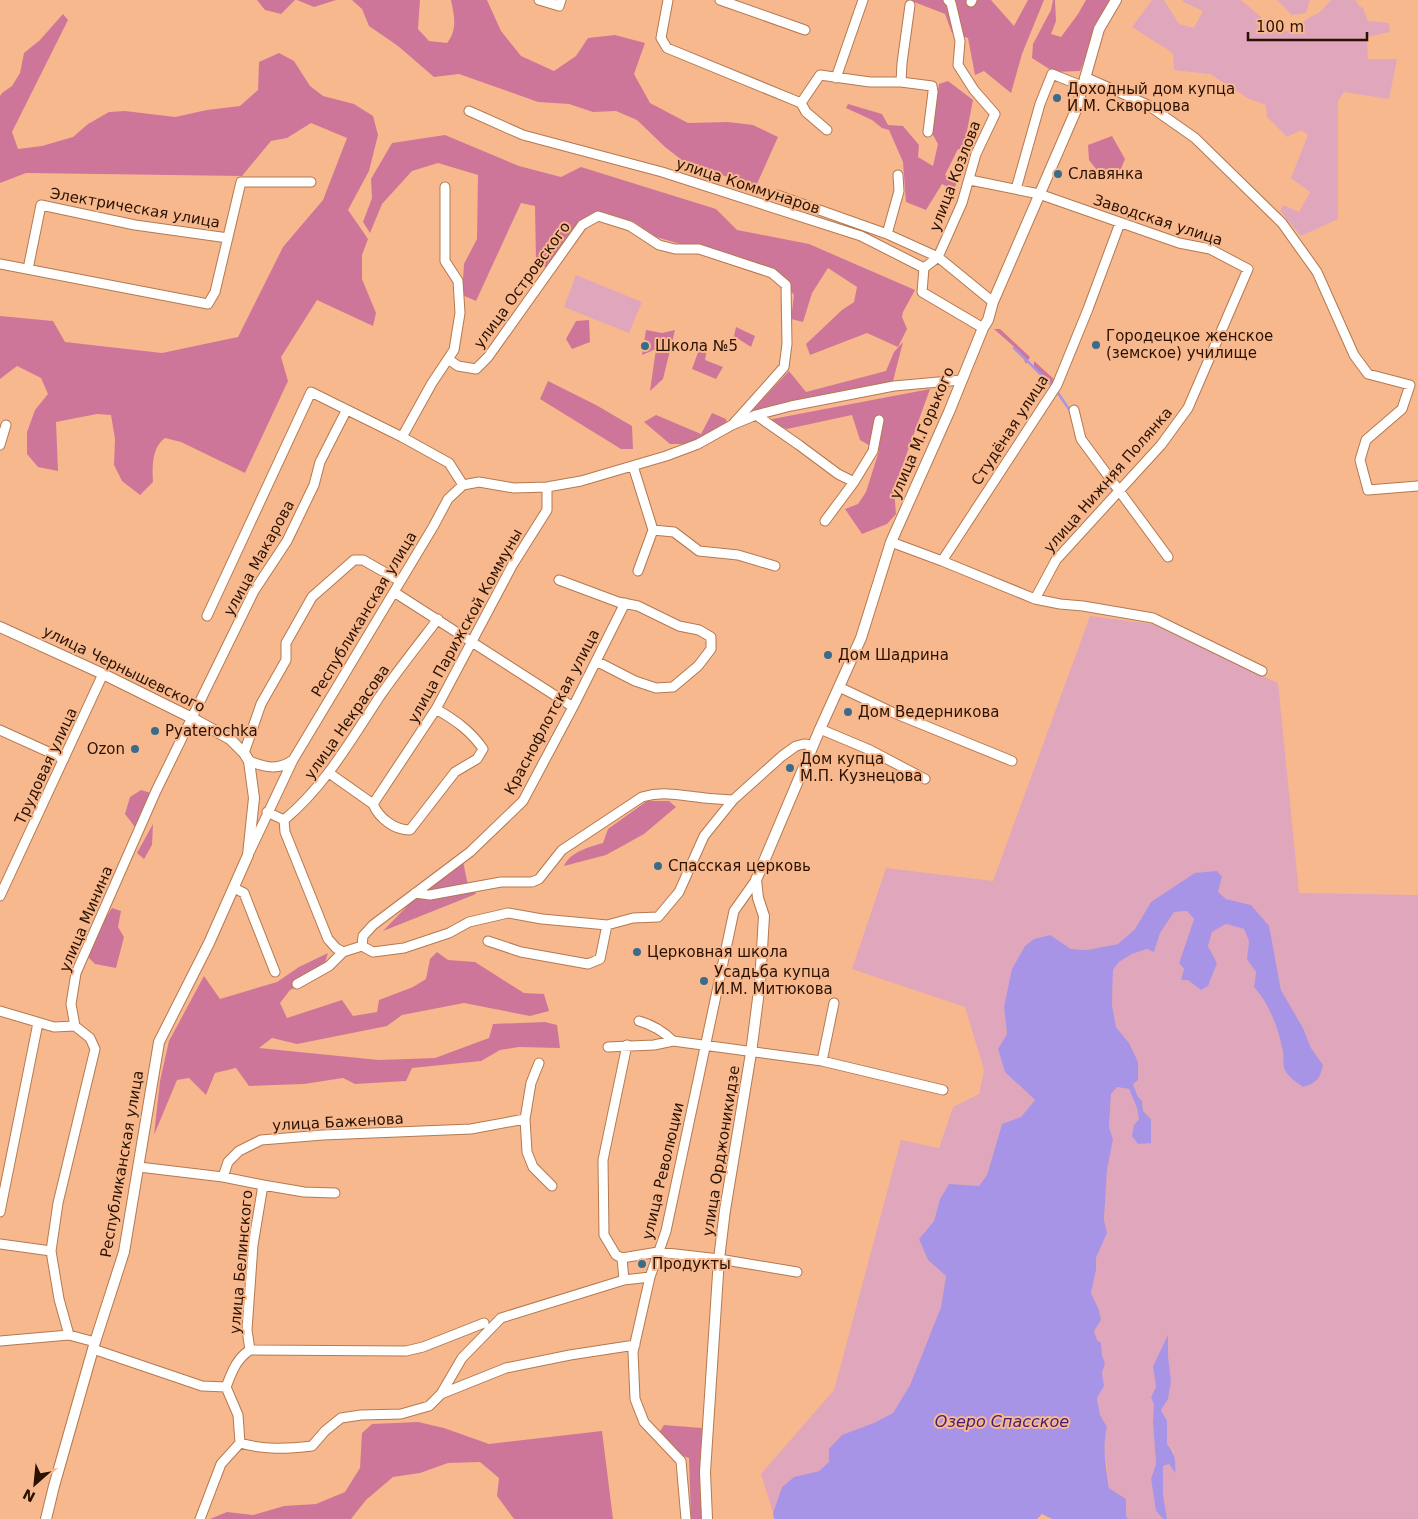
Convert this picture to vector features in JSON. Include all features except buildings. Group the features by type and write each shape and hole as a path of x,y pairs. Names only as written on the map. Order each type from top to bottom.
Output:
{"street":[{"path":"539,0 558,6 561,0"},
{"path":"668,0 661,38 667,48 801,103 806,112 827,130"},
{"path":"720,0 805,30"},
{"path":"836,78 863,0"},
{"name":"улица Козлова","path":"938,257 962,203 976,154 995,114 974,90 958,66 960,41 951,3 948,0"},
{"name":"улица М.Горького","path":"756,880 861,638 891,542 949,412 960,380 988,320 993,302 1076,110 1099,29 1116,0"},
{"path":"901,82 910,4"},
{"path":"1016,189 1040,104 1052,74 1084,82 1148,105 1195,138 1282,223 1317,272 1354,355 1368,374 1410,385 1402,409 1366,440 1360,460 1368,490 1418,486"},
{"path":"801,103 820,75 870,82 901,82 932,86 933,92 928,132"},
{"name":"улица Коммунаров","path":"469,111 523,135 662,172 861,236 924,268"},
{"path":"887,234 899,191 898,175"},
{"name":"Заводская улица","path":"970,180 1039,194 1179,243 1210,249 1248,269"},
{"name":"Электрическая улица","path":"0,264 208,304 215,292 242,182 311,182"},
{"path":"402,437 432,383 454,350 460,314 458,280 445,261 445,187"},
{"name":"улица Коммунаров","path":"777,195 887,234 938,257 993,302"},
{"name":"Электрическая улица","path":"28,269 41,205 135,224 228,238"},
{"name":"улица Островского","path":"448,359 458,366 476,369 488,357 582,225 598,216 630,226 659,245 675,249 699,249 772,273 786,285 787,344 784,367 732,425"},
{"name":"Студёная улица","path":"942,561 1057,385 1120,223"},
{"path":"938,257 924,268 922,292 983,328"},
{"name":"улица Нижняя Полянка","path":"1035,598 1056,560 1161,445 1188,408 1248,269"},
{"path":"346,411 402,437 449,463 463,485 479,482 514,488 547,487 581,481 666,456 698,444 732,425 756,415 791,406 894,386 960,380"},
{"name":"улица Макарова","path":"192,718 254,591 286,541 314,485 320,462 346,411 311,392 207,616"},
{"path":"1074,410 1081,440 1168,557"},
{"path":"756,415 799,444 838,474 854,482"},
{"path":"825,521 854,482 873,451 879,420"},
{"path":"0,445 6,425"},
{"path":"633,466 653,530 638,571"},
{"name":"Республиканская улица","path":"46,1519 94,1346 124,1252 159,1042 209,943 267,812 293,760 448,499 463,485"},
{"name":"улица Парижской Коммуны","path":"373,804 436,709 513,564 547,510 547,487"},
{"path":"653,530 674,532 699,551 738,555 775,566"},
{"path":"891,542 1035,598 1060,604 1153,618 1262,671"},
{"path":"248,855 254,798 246,757 262,704 286,660 286,643 312,596 354,560 363,560 400,581"},
{"path":"559,580 638,606 678,626 699,630 711,637 711,649 698,666 673,686 656,688 636,681 596,661"},
{"path":"394,592 573,707"},
{"name":"Краснофлотская улица","path":"362,946 363,936 373,925 470,852 523,801 625,603"},
{"name":"улица Некрасова","path":"284,820 301,806 329,773 384,690 438,619"},
{"name":"улица Чернышевского","path":"0,627 104,674 192,718 230,739 246,757"},
{"name":"Трудовая улица","path":"0,896 104,674"},
{"path":"839,687 1012,761"},
{"path":"329,773 373,804 377,812 399,830 410,830 455,772 477,759 483,750 476,739 456,721 436,709"},
{"name":"улица Минина","path":"75,1026 71,1004 76,974 156,791 192,718"},
{"path":"820,729 870,750 925,779"},
{"path":"0,730 64,759"},
{"path":"297,984 329,966 342,952 362,946 373,952 404,948 449,933 469,922 508,913 542,919 607,925 633,918 658,917 679,892 704,836 733,800 782,756 796,746 804,744 813,745"},
{"path":"246,757 262,767 276,768 293,760"},
{"path":"415,893 430,895 501,882 532,882 539,879 562,850 642,797 655,793 733,800"},
{"path":"267,812 284,820 285,832 328,939 342,952"},
{"name":"улица Революции","path":"686,1519 681,1461 644,1422 636,1399 633,1352 650,1278 666,1231 734,911 756,880"},
{"name":"улица Орджоникидзе","path":"707,1519 705,1472 720,1259 725,1210 751,1052 760,983 764,916 758,898 756,880"},
{"path":"234,888 244,893 275,972"},
{"path":"488,941 521,952 588,964 600,959 607,925"},
{"path":"822,1061 834,1003"},
{"path":"0,1011 54,1027 75,1026 90,1038 95,1049 58,1203 51,1251 59,1299 69,1335"},
{"path":"639,1021 651,1024 673,1040"},
{"path":"0,1212 38,1023"},
{"path":"608,1047 654,1045 673,1040 822,1061 943,1090"},
{"path":"627,1045 603,1160 604,1235 616,1255 622,1258 658,1252 720,1259 797,1272"},
{"path":"539,1063 531,1082 525,1119 527,1152 533,1167 552,1186"},
{"name":"улица Баженова","path":"223,1176 228,1162 239,1151 261,1140 323,1135 471,1129 525,1119"},
{"path":"138,1167 223,1176"},
{"name":"улица Белинского","path":"223,1176 263,1185 253,1245 247,1330 250,1350"},
{"path":"263,1185 304,1192 335,1193"},
{"path":"0,1244 51,1251"},
{"path":"622,1258 624,1280"},
{"path":"240,1443 254,1447 287,1449 312,1446 325,1430 341,1418 361,1415 401,1414 429,1406 441,1394 462,1358 501,1318 624,1280 650,1278"},
{"name":"улица Белинского","path":"226,1387 241,1356 250,1350 406,1351 423,1347 484,1323"},
{"path":"0,1341 69,1335 202,1386 226,1387 238,1415 240,1443 221,1464 200,1519"},
{"path":"441,1394 506,1368 570,1355 635,1345"}],"shaded area":[{"path":"257,0 295,0 281,14 265,10"},
{"path":"297,0 336,0 314,7"},
{"path":"352,0 420,0 418,29 429,41 447,43 454,27 451,0 487,0 501,31 521,56 554,71 576,56 588,38 615,35 645,43 634,74 650,103 688,123 728,122 753,125 778,137 756,186 687,164 665,147 637,120 616,111 593,112 569,104 538,102 459,74 434,77 398,46 369,26 362,9"},
{"path":"909,0 991,0 1014,26 1028,0 1044,0 1022,54 1011,93 984,71 975,75 968,38 952,33 945,14"},
{"path":"1053,0 1055,0 1056,21 1051,34 1061,37 1086,0 1114,0 1097,28 1080,71 1054,72 1032,58 1033,44 1051,10"},
{"path":"1152,0 1164,0 1179,24 1194,28 1203,11 1183,2 1183,0 1241,0 1267,22 1286,31 1320,12 1331,0 1356,0 1359,6 1363,8 1368,21 1389,23 1390,32 1367,37 1368,59 1397,59 1389,99 1344,92 1338,101 1338,219 1301,236 1280,211 1283,205 1299,212 1310,192 1291,178 1308,135 1301,130 1287,137 1267,117 1266,105 1249,99 1210,74 1174,70 1173,53 1132,27"},
{"path":"1277,0 1310,0 1306,13 1292,15"},
{"path":"63,14 68,20 12,132 18,149 42,146 73,137 88,124 109,112 125,111 175,117 207,110 240,106 258,90 259,62 279,53 294,61 310,86 323,96 354,104 373,116 378,135 369,171 348,210 368,239 362,255 362,279 376,313 373,326 317,300 281,357 288,381 245,473 181,442 165,438 155,452 153,482 140,495 122,481 114,465 115,439 111,415 97,414 56,422 58,471 38,467 27,454 27,432 35,410 48,394 41,378 17,366 0,379 0,316 53,321 65,342 162,353 238,337 283,247 323,200 347,138 311,123 287,138 271,141 242,176 26,173 0,183 0,96 12,86 20,73 24,53 40,40"},
{"path":"948,81 973,100 967,131 975,137 971,152 958,149 945,175 957,181 954,190 942,184 926,210 906,202 903,162 889,130 846,108 848,104 882,114 888,125 903,126 919,145 918,157 933,166 938,144 932,133 939,84"},
{"path":"445,135 519,166 561,177 581,167 716,209 737,230 809,244 915,290 903,312 902,317 907,329 898,347 867,333 810,355 806,344 842,310 854,302 857,287 828,268 812,293 803,322 791,319 794,295 775,271 656,237 634,222 603,212 593,214 575,229 548,268 536,263 535,206 521,203 476,301 462,295 464,264 477,239 478,175 438,163 412,171 382,204 370,233 363,222 372,198 371,179 392,143"},
{"path":"1112,136 1125,159 1120,171 1103,178 1089,160 1088,145"},
{"path":"576,275 642,302 629,333 564,307"},
{"path":"589,320 590,342 572,349 566,339 576,321"},
{"path":"736,327 755,336 751,347 734,336"},
{"path":"994,329 1000,329 1030,357 1026,364 1021,353"},
{"path":"646,330 662,333 675,330 663,379 650,391 656,349 642,355"},
{"path":"702,341 708,344 705,360 723,367 716,379 692,369"},
{"path":"903,342 892,385 753,412 754,408 789,371 806,392 886,371 894,352"},
{"path":"1034,361 1056,381 1053,388 1034,369"},
{"path":"548,381 596,405 632,426 633,449 621,449 540,399"},
{"path":"930,389 894,489 896,514 887,524 862,534 845,509 858,504 866,492 879,451 860,440 852,415 787,429 767,420"},
{"path":"712,413 726,419 727,424 693,444 670,444 644,422 656,415 701,434"},
{"path":"1090,616 1152,624 1278,683 1299,893 1418,895 1418,1519 1167,1519 1163,1494 1163,1466 1169,1464 1174,1472 1174,1451 1167,1444 1167,1422 1161,1410 1170,1390 1168,1336 1153,1365 1156,1387 1151,1397 1154,1405 1153,1422 1156,1464 1151,1479 1156,1511 1163,1519 1128,1519 1126,1515 1126,1499 1109,1488 1104,1440 1107,1427 1100,1415 1097,1398 1103,1386 1102,1373 1105,1363 1101,1343 1097,1340 1094,1331 1101,1320 1099,1310 1091,1293 1096,1270 1096,1258 1107,1233 1104,1220 1107,1170 1113,1140 1109,1127 1111,1094 1117,1087 1129,1089 1137,1108 1139,1119 1134,1125 1151,1119 1143,1111 1142,1101 1138,1097 1133,1083 1138,1080 1129,1043 1116,1027 1112,1005 1113,970 1119,962 1132,954 1147,949 1154,952 1160,933 1174,912 1187,911 1194,919 1179,962 1184,969 1181,980 1188,980 1217,963 1208,946 1212,932 1226,924 1244,929 1249,941 1248,959 1256,972 1254,987 1272,1015 1282,1047 1285,1069 1323,1065 1311,1048 1303,1028 1281,990 1275,957 1251,905 1226,899 1218,892 1222,877 1172,889 1151,902 1135,929 1118,944 1087,950 1071,949 1049,935 1004,1007 1007,1034 1018,1085 1035,1100 1021,1117 1002,1124 987,1175 979,1186 940,1199 934,1221 919,1239 928,1260 946,1276 941,1307 910,1385 893,1413 829,1449 829,1462 819,1471 794,1477 782,1487 773,1513 761,1474 834,1390 901,1140 939,1148 953,1107 979,1094 984,1070 965,1007 852,969 886,868 993,881"},
{"path":"141,790 151,793 135,827 125,814 130,797"},
{"path":"647,801 669,801 676,807 644,834 606,855 564,866 575,854 586,848 603,843 608,829"},
{"path":"153,824 152,845 144,859 137,853"},
{"path":"463,861 467,881 476,894 383,931 415,898 430,898 425,890"},
{"path":"112,908 121,911 118,927 124,937 116,968 95,964 88,957 102,923"},
{"path":"437,952 448,960 475,962 524,993 544,994 549,1011 530,1016 464,1003 402,1015 387,1026 297,1044 272,1038 259,1048 379,1060 435,1058 489,1038 493,1024 545,1022 557,1025 560,1048 519,1047 500,1050 481,1061 412,1068 406,1081 355,1084 343,1078 304,1084 249,1086 236,1068 215,1073 206,1095 189,1078 177,1080 154,1135 160,1081 169,1041 204,976 220,999 277,982 299,967 328,953 321,975 290,990 280,1003 287,1018 342,1000 353,1016 377,1012 379,1000 413,987 426,979 430,959"},
{"path":"418,1422 444,1428 489,1444 602,1431 613,1519 514,1519 497,1496 499,1478 480,1462 448,1463 420,1473 393,1477 366,1500 351,1519 210,1519 227,1512 253,1515 284,1506 316,1504 345,1492 360,1468 362,1433 372,1424"},
{"path":"664,1425 702,1428 700,1468 704,1519 691,1519 689,1458 680,1455 659,1433"}],"water":[{"name":"Озеро Спасское","path":"1217,871 1222,877 1218,892 1226,899 1251,905 1269,926 1281,990 1303,1028 1311,1048 1323,1065 1317,1080 1303,1087 1285,1071 1283,1050 1278,1032 1268,1008 1254,987 1256,972 1247,959 1249,941 1244,929 1226,924 1212,932 1208,946 1217,963 1208,986 1201,990 1188,980 1181,980 1184,969 1179,963 1194,919 1187,911 1174,912 1160,933 1154,952 1147,949 1132,954 1119,962 1113,970 1112,1005 1116,1027 1129,1043 1138,1062 1138,1080 1133,1084 1138,1097 1142,1101 1143,1111 1151,1119 1151,1143 1138,1144 1132,1136 1134,1125 1139,1119 1137,1108 1129,1089 1117,1087 1111,1094 1109,1127 1113,1140 1107,1170 1104,1220 1107,1233 1096,1258 1096,1270 1091,1293 1099,1310 1101,1320 1094,1331 1097,1340 1101,1343 1105,1363 1102,1373 1104,1386 1097,1398 1100,1415 1107,1427 1105,1449 1109,1488 1126,1499 1126,1515 1128,1519 1052,1519 1042,1514 1037,1519 774,1519 773,1513 782,1487 794,1477 819,1471 829,1462 829,1449 842,1435 874,1423 893,1413 910,1385 941,1307 946,1276 928,1260 919,1239 934,1221 940,1199 949,1184 979,1186 987,1175 1002,1124 1021,1117 1035,1100 1005,1072 998,1049 1007,1034 1004,1007 1012,969 1025,946 1034,939 1050,935 1071,949 1087,950 1118,944 1135,929 1151,902 1195,873"},
{"path":"1168,1335 1171,1381 1168,1399 1161,1410 1167,1421 1167,1444 1175,1461 1175,1473 1169,1464 1163,1466 1163,1494 1167,1519 1163,1519 1156,1511 1151,1479 1156,1464 1153,1422 1154,1405 1151,1397 1156,1387 1153,1366"}],"waterway":[{"path":"1014,348 1053,386 1071,412"},
{"path":"1099,470 1113,491"}],"place":[{"name":"Доходный дом купца И.М. Скворцова","path":"1057,98"},
{"name":"Славянка","path":"1058,174"},
{"name":"Городецкое женское (земское) училище","path":"1096,345"},
{"name":"Школа №5","path":"645,346"},
{"name":"Дом Шадрина","path":"828,655"},
{"name":"Дом Ведерникова","path":"848,712"},
{"name":"Pyaterochka","path":"155,731"},
{"name":"Ozon","path":"135,749"},
{"name":"Дом купца М.П. Кузнецова","path":"790,768"},
{"name":"Спасская церковь","path":"658,866"},
{"name":"Церковная школа","path":"637,952"},
{"name":"Усадьба купца И.М. Митюкова","path":"704,981"},
{"name":"Продукты","path":"642,1264"}]}
